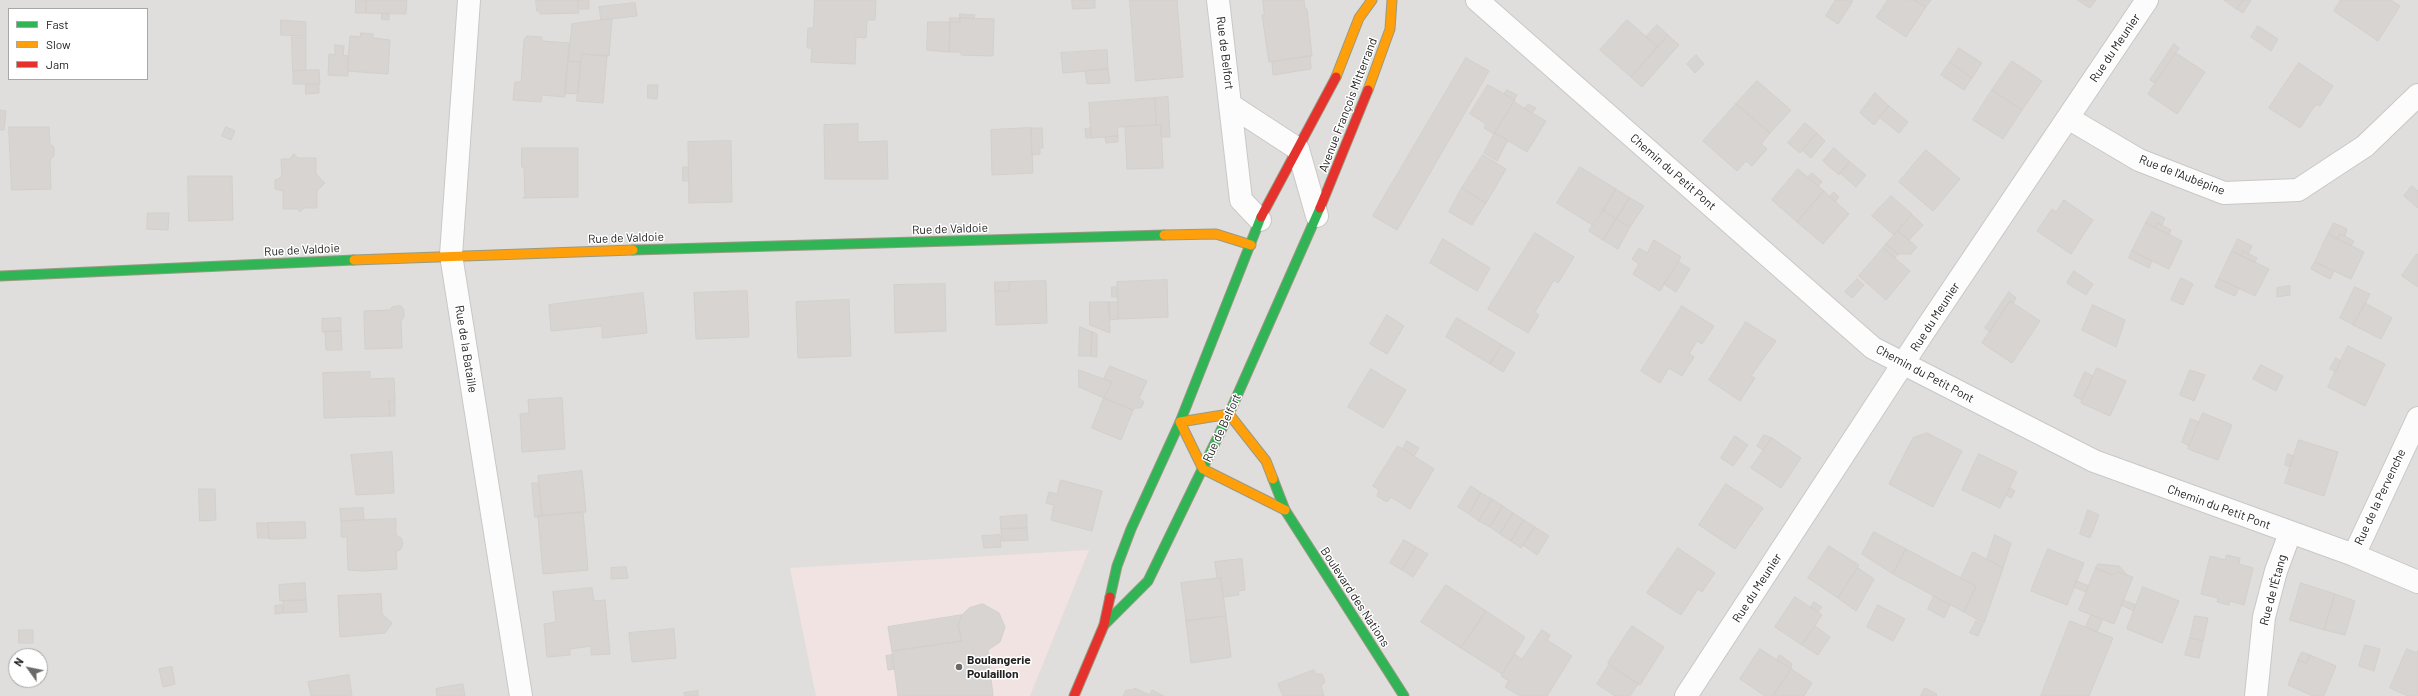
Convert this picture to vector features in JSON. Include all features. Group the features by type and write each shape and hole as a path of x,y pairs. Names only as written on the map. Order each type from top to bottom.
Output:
{"main road":[{"name":"Avenue François Mitterrand","path":"1298,149 1339,71 1359,18 1372,0"},
{"name":"Avenue François Mitterrand","path":"1317,216 1390,29 1392,0"},
{"name":"Rue de Belfort","path":"1074,696 1104,625 1117,566 1131,529 1180,422 1260,220 1298,149"},
{"name":"Rue de Belfort","path":"1104,625 1148,581 1230,414 1317,216"},
{"name":"Rue de Valdoie","path":"1,276 451,254 1216,234 1251,245"},
{"path":"1230,414 1180,422 1203,469 1285,510"},
{"name":"Boulevard des Nations","path":"1230,414 1266,461 1285,510 1404,696"}],"street":[{"name":"Rue de la Bataille","path":"469,0 451,254 521,696"},
{"name":"Rue de Belfort","path":"1218,0 1232,106 1241,200 1260,220"},
{"name":"Chemin du Petit Pont","path":"1477,0 1873,348 2094,461 2354,555 2418,582"},
{"name":"Rue du Meunier","path":"1686,696 1904,364 1929,323 2147,0"},
{"name":"Rue de l'Aubépine","path":"2068,118 2139,160 2224,193 2298,190 2365,146 2418,95"},
{"name":"Rue de Belfort","path":"1232,106 1298,149"},
{"path":"1298,149 1317,216"},
{"name":"Rue de la Pervenche","path":"2354,555 2418,418"},
{"name":"Rue de l'Étang","path":"2256,696 2264,617 2276,571 2290,533"}],"shaded area":[{"path":"0,0 2418,0 2418,696 0,696"},
{"path":"1089,550 1030,696 816,696 790,568"}],"building":[{"path":"356,0 366,0 366,13 356,13"},
{"path":"366,0 407,0 406,14 366,13"},
{"path":"536,0 578,0 579,13 540,14 540,12 537,11"},
{"path":"578,0 589,0 589,9 579,9"},
{"path":"815,0 876,0 875,20 867,20 866,38 856,37 855,64 811,62 812,48 807,48 808,28 813,28"},
{"path":"1072,0 1095,0 1095,8 1073,9"},
{"path":"1130,0 1177,0 1183,77 1136,81"},
{"path":"1263,0 1304,0 1305,9 1307,9 1312,56 1269,62 1262,15 1264,14"},
{"path":"1836,0 1853,1 1838,24 1826,16"},
{"path":"1888,0 1914,0 1926,7 1906,37 1876,17"},
{"path":"1914,0 1931,0 1926,7"},
{"path":"2078,0 2096,0 2090,8"},
{"path":"2224,0 2243,0 2237,9"},
{"path":"2243,0 2251,0 2243,13 2237,9"},
{"path":"2341,0 2391,0 2400,6 2378,41 2334,11"},
{"path":"635,3 637,16 601,20 599,7"},
{"path":"382,14 389,14 389,20 382,19"},
{"path":"960,14 975,15 974,18 960,18"},
{"path":"950,18 960,18 960,22 950,22"},
{"path":"960,18 994,19 993,56 961,55 961,52 949,52 950,22 960,22"},
{"path":"612,19 609,56 582,54 581,62 568,61 572,24"},
{"path":"281,20 306,22 306,36 281,35"},
{"path":"1627,20 1658,47 1631,77 1600,50"},
{"path":"928,22 950,22 949,52 927,50"},
{"path":"1657,25 1668,35 1658,47 1646,37"},
{"path":"2258,26 2278,39 2271,51 2251,37"},
{"path":"361,33 373,34 373,38 390,40 388,74 347,71 350,36 360,37"},
{"path":"1668,35 1679,45 1642,87 1631,77"},
{"path":"527,36 542,37 542,41 569,43 565,97 542,95 541,102 513,100 515,82 521,82 524,40"},
{"path":"292,37 306,37 306,70 293,71"},
{"path":"2174,44 2179,48 2155,83 2150,80"},
{"path":"335,45 344,46 343,55 348,56 348,76 328,75 329,54 335,55"},
{"path":"1959,48 1982,63 1972,78 1950,62"},
{"path":"1107,50 1108,69 1063,73 1061,53"},
{"path":"2176,53 2205,72 2177,114 2148,94"},
{"path":"582,54 607,56 603,103 577,101"},
{"path":"1696,55 1704,64 1695,73 1687,64"},
{"path":"1310,56 1311,69 1273,75 1272,62"},
{"path":"1466,58 1489,71 1397,230 1373,216"},
{"path":"568,61 581,62 578,94 565,93"},
{"path":"2012,61 2042,81 2022,110 1992,90"},
{"path":"1950,62 1972,78 1964,90 1941,75"},
{"path":"2299,63 2333,86 2320,106 2316,104 2300,128 2269,108"},
{"path":"1108,69 1110,83 1087,84 1085,71"},
{"path":"319,70 320,84 293,84 293,71"},
{"path":"1757,81 1791,110 1770,133 1736,104"},
{"path":"306,84 319,84 319,93 306,94"},
{"path":"648,85 658,85 657,99 648,98"},
{"path":"1488,85 1515,100 1494,134 1484,128 1486,124 1470,114"},
{"path":"1507,90 1517,95 1514,100 1504,94"},
{"path":"1992,90 2022,110 2003,139 1973,120"},
{"path":"1875,93 1889,106 1874,125 1860,113"},
{"path":"1168,97 1170,137 1161,137 1161,125 1156,125 1155,98"},
{"path":"1155,98 1156,125 1117,127 1118,136 1091,138 1089,103"},
{"path":"1514,102 1546,121 1527,152 1495,133"},
{"path":"1528,104 1536,108 1532,113 1525,109"},
{"path":"1736,104 1770,133 1761,144 1767,149 1752,166 1746,161 1737,171 1703,141"},
{"path":"1889,106 1908,122 1899,133 1879,117"},
{"path":"0,110 6,111 4,130 0,130"},
{"path":"1805,123 1817,133 1800,153 1788,143"},
{"path":"858,124 858,142 887,141 888,179 825,179 824,125"},
{"path":"1161,125 1163,168 1127,169 1125,127"},
{"path":"9,127 49,127 50,144 54,147 54,156 50,160 51,189 12,190"},
{"path":"226,127 235,131 231,140 222,136"},
{"path":"1031,128 1033,173 992,175 991,130"},
{"path":"1031,128 1042,128 1043,148 1040,148 1040,154 1032,155"},
{"path":"1091,128 1091,138 1086,138 1085,129"},
{"path":"1495,133 1508,140 1497,161 1484,153"},
{"path":"1817,133 1825,141 1811,158 1802,150"},
{"path":"1118,136 1118,142 1106,143 1105,137"},
{"path":"731,141 732,202 689,203 688,142"},
{"path":"522,148 578,148 578,197 523,198 525,197"},
{"path":"1834,148 1850,162 1839,175 1823,161"},
{"path":"1926,150 1960,179 1933,211 1899,182"},
{"path":"294,154 298,158 316,158 316,174 325,183 317,191 317,208 304,208 300,212 297,209 283,209 283,191 275,189 275,180 282,177 281,159 290,159"},
{"path":"1483,155 1506,169 1486,203 1462,188"},
{"path":"1850,162 1866,175 1856,187 1840,173"},
{"path":"683,167 688,167 689,181 683,181"},
{"path":"1580,167 1616,189 1594,226 1557,203"},
{"path":"1798,169 1824,191 1797,222 1772,200"},
{"path":"1812,173 1822,182 1818,186 1808,177"},
{"path":"188,176 232,176 233,220 189,221"},
{"path":"2412,186 2418,191 2418,208 2404,196"},
{"path":"1462,188 1486,203 1472,225 1449,212"},
{"path":"1616,189 1630,198 1616,219 1603,210"},
{"path":"1824,191 1849,214 1823,244 1797,222"},
{"path":"1834,192 1839,197 1835,202 1830,197"},
{"path":"1891,196 1912,214 1894,235 1872,216"},
{"path":"1630,198 1644,206 1630,227 1616,219"},
{"path":"2064,200 2093,220 2071,254 2037,231 2052,209 2056,212"},
{"path":"1603,210 1616,219 1603,240 1589,231"},
{"path":"2152,212 2165,218 2162,225 2157,223 2155,228 2146,223"},
{"path":"148,213 169,213 168,230 147,229"},
{"path":"1912,215 1923,225 1909,240 1898,231"},
{"path":"1616,219 1630,227 1618,249 1603,240"},
{"path":"2146,223 2182,241 2169,269 2132,251"},
{"path":"2157,223 2171,230 2169,235 2155,228"},
{"path":"2334,223 2347,229 2345,236 2340,234 2337,239 2328,234"},
{"path":"1898,231 1917,247 1911,254 1898,254 1886,244"},
{"path":"1535,233 1574,257 1558,283 1554,280 1535,312 1539,315 1528,333 1488,309"},
{"path":"2328,234 2364,252 2351,279 2315,262"},
{"path":"2340,234 2354,241 2351,246 2337,239"},
{"path":"1443,239 1490,268 1477,291 1430,263"},
{"path":"2238,239 2252,246 2248,254 2243,251 2241,256 2232,251"},
{"path":"1654,240 1681,257 1660,291 1633,274 1639,264 1632,259 1639,248 1647,253"},
{"path":"1886,244 1898,254 1895,258 1883,248"},
{"path":"1883,248 1910,271 1886,300 1859,276"},
{"path":"2132,251 2152,261 2149,268 2129,258"},
{"path":"2232,251 2269,269 2255,296 2219,279"},
{"path":"2243,251 2257,258 2255,262 2241,256"},
{"path":"2417,254 2418,255 2418,287 2402,276"},
{"path":"1679,262 1690,269 1676,292 1664,284"},
{"path":"2315,262 2334,271 2330,279 2311,269"},
{"path":"2074,271 2093,284 2086,295 2067,283"},
{"path":"2181,278 2193,284 2183,305 2171,300"},
{"path":"1857,279 1864,285 1852,298 1845,292"},
{"path":"2219,279 2239,288 2235,296 2215,287"},
{"path":"1167,280 1168,317 1118,319 1117,282"},
{"path":"1046,281 1047,323 996,325 995,291 1009,291 1009,282"},
{"path":"995,282 1009,282 1009,291 995,291"},
{"path":"945,284 946,331 895,333 894,285"},
{"path":"2290,286 2290,295 2277,297 2277,288"},
{"path":"1112,287 1117,287 1118,297 1112,297"},
{"path":"2355,287 2370,294 2354,325 2340,318"},
{"path":"747,291 749,337 696,339 694,293"},
{"path":"2009,292 2016,298 2013,303 2010,301 1990,332 1985,328"},
{"path":"643,293 647,333 602,338 602,326 551,331 549,305"},
{"path":"849,300 851,356 798,358 796,302"},
{"path":"2010,301 2040,321 2012,363 1982,343"},
{"path":"1090,302 1109,302 1110,333 1090,325"},
{"path":"1109,302 1118,302 1118,319 1110,320"},
{"path":"2365,303 2392,318 2381,339 2353,325"},
{"path":"2093,305 2125,320 2116,347 2082,330"},
{"path":"401,306 404,310 404,317 401,321 402,348 365,349 364,311 390,310 392,307"},
{"path":"1682,306 1714,326 1702,344 1697,341 1689,354 1694,357 1682,376 1669,368 1660,383 1641,371"},
{"path":"1387,315 1404,326 1387,354 1370,344"},
{"path":"341,318 341,331 322,332 322,319"},
{"path":"1457,318 1502,345 1490,364 1446,337"},
{"path":"1746,322 1776,341 1751,376 1755,378 1740,401 1709,380"},
{"path":"1080,327 1092,332 1091,356 1079,356"},
{"path":"341,331 342,350 326,350 325,332"},
{"path":"1092,332 1097,334 1097,357 1091,356"},
{"path":"1502,345 1515,353 1503,372 1490,364"},
{"path":"2348,346 2385,364 2365,406 2328,387"},
{"path":"2336,358 2341,361 2336,372 2330,369"},
{"path":"2261,365 2283,376 2276,391 2253,379"},
{"path":"1110,366 1147,381 1139,398 1144,402 1141,408 1135,408 1133,410 1104,398 1112,382 1104,379"},
{"path":"2097,368 2126,381 2110,416 2081,403"},
{"path":"1371,369 1406,390 1383,428 1348,407"},
{"path":"1079,370 1112,382 1104,398 1079,387"},
{"path":"2190,370 2205,375 2194,401 2180,395"},
{"path":"370,372 370,379 394,378 395,400 389,400 390,416 324,418 323,373"},
{"path":"2085,372 2093,376 2082,400 2074,396"},
{"path":"562,398 565,449 522,452 520,414 529,413 528,400"},
{"path":"1104,398 1133,410 1121,440 1092,428"},
{"path":"389,400 395,400 395,416 390,416"},
{"path":"2203,413 2232,425 2218,460 2188,449"},
{"path":"2191,419 2199,422 2189,446 2182,442"},
{"path":"1927,433 1962,451 1933,507 1889,484 1913,438"},
{"path":"1764,435 1772,438 1763,450 1757,446"},
{"path":"1735,436 1748,445 1733,466 1721,458"},
{"path":"1772,438 1801,458 1781,488 1751,468"},
{"path":"2299,440 2338,452 2324,496 2285,483"},
{"path":"1407,441 1419,448 1414,456 1403,449"},
{"path":"1398,446 1434,469 1410,509 1391,497 1387,502 1377,496 1379,490 1373,486"},
{"path":"392,452 394,493 356,495 351,455"},
{"path":"1979,454 2017,472 2000,508 1962,490"},
{"path":"2288,454 2294,456 2290,467 2285,465"},
{"path":"582,471 586,512 542,516 538,476"},
{"path":"1061,480 1102,491 1092,531 1051,520 1054,505 1046,503 1049,492 1057,494"},
{"path":"532,483 539,483 542,516 535,517"},
{"path":"1726,484 1763,508 1735,549 1699,525"},
{"path":"1471,486 1481,493 1469,514 1458,507"},
{"path":"2010,488 2015,491 2011,498 2006,495"},
{"path":"199,489 215,489 216,520 200,521"},
{"path":"1481,493 1492,499 1479,521 1469,514"},
{"path":"1492,499 1503,506 1490,527 1479,521"},
{"path":"1503,506 1513,513 1500,534 1490,527"},
{"path":"363,508 364,520 341,521 340,509"},
{"path":"2088,510 2099,515 2090,538 2080,534"},
{"path":"583,512 588,570 543,574 538,516"},
{"path":"1513,513 1524,520 1511,541 1500,534"},
{"path":"1027,515 1027,528 1001,529 1000,517"},
{"path":"396,519 396,535 401,538 403,543 401,549 396,552 397,569 364,571 348,570 347,537 341,537 341,521"},
{"path":"1524,520 1535,527 1521,548 1511,541"},
{"path":"305,522 306,538 269,539 268,523"},
{"path":"257,523 268,523 269,538 258,538"},
{"path":"1535,527 1549,536 1537,555 1523,545"},
{"path":"1027,528 1028,540 1002,541 1001,529"},
{"path":"1874,532 1906,549 1893,574 1862,554"},
{"path":"1000,535 1001,547 984,548 982,536"},
{"path":"1995,535 2011,543 2003,568 1987,559"},
{"path":"1404,540 1416,547 1402,570 1390,563"},
{"path":"1829,546 1859,565 1838,598 1808,578"},
{"path":"1416,547 1428,554 1413,577 1402,570"},
{"path":"1678,548 1715,573 1702,592 1698,589 1681,615 1647,593"},
{"path":"1906,549 1976,586 1964,612 1893,574"},
{"path":"2048,549 2084,563 2067,605 2031,591"},
{"path":"1973,552 2003,568 1984,623 1964,612 1976,586 1961,578"},
{"path":"2227,555 2240,558 2239,564 2253,568 2244,605 2230,601 2229,605 2217,602 2218,598 2201,594 2210,556 2225,560"},
{"path":"1242,559 1245,590 1238,591 1239,595 1223,597 1221,578 1217,579 1215,562"},
{"path":"2098,564 2119,566 2128,576 2118,572 2112,575 2096,568"},
{"path":"626,567 628,578 611,579 611,568"},
{"path":"1858,568 1874,579 1856,611 1838,598"},
{"path":"2096,568 2112,575 2118,572 2133,577 2114,624 2079,610"},
{"path":"1221,578 1226,616 1186,621 1181,583"},
{"path":"2076,581 2089,586 2086,592 2074,587"},
{"path":"305,583 306,600 280,601 279,585"},
{"path":"2301,583 2335,594 2324,630 2290,620"},
{"path":"1446,585 1486,611 1461,648 1421,622"},
{"path":"2143,587 2179,601 2162,643 2127,629"},
{"path":"592,588 594,601 605,600 610,654 591,655 591,646 570,649 570,655 547,657 544,624 556,622 553,592"},
{"path":"381,594 382,614 392,623 385,633 340,637 338,596"},
{"path":"2335,594 2355,601 2345,635 2324,630"},
{"path":"1934,596 1950,605 1944,618 1928,609"},
{"path":"1795,597 1822,615 1802,645 1775,627"},
{"path":"306,600 307,612 284,613 283,601"},
{"path":"2123,600 2136,605 2134,611 2121,605"},
{"path":"1814,602 1822,607 1818,612 1811,607"},
{"path":"983,604 999,613 1005,627 1000,642 988,650 993,696 898,696 892,651 962,641 958,626 962,615 969,608"},
{"path":"282,605 283,613 275,614 275,606"},
{"path":"1878,605 1905,619 1893,641 1867,627"},
{"path":"1486,611 1525,637 1502,674 1461,648"},
{"path":"962,615 958,626 962,641 892,651 888,627"},
{"path":"2091,615 2103,619 2097,632 2086,627"},
{"path":"1226,616 1231,657 1191,663 1186,621"},
{"path":"2195,616 2208,618 2203,641 2190,638"},
{"path":"1976,621 1983,624 1978,636 1970,633"},
{"path":"2070,621 2113,638 2089,696 2041,696"},
{"path":"1632,626 1664,647 1640,685 1608,663"},
{"path":"1815,626 1830,637 1818,655 1802,645"},
{"path":"674,629 676,658 632,662 629,633"},
{"path":"19,630 33,630 33,643 19,643"},
{"path":"1542,630 1550,635 1547,640 1572,656 1547,696 1520,696 1505,687 1509,681 1501,676 1514,654 1522,659"},
{"path":"2190,638 2203,641 2199,658 2185,655"},
{"path":"2365,645 2380,649 2374,671 2359,666"},
{"path":"1760,649 1791,669 1773,696 1765,696 1740,679"},
{"path":"2407,649 2417,653 2418,650 2418,696 2408,696 2390,688"},
{"path":"2302,652 2310,655 2306,663 2298,660"},
{"path":"892,655 894,669 888,670 886,656"},
{"path":"1780,655 1792,664 1791,669 1777,660"},
{"path":"2310,655 2336,666 2324,696 2313,696 2288,685 2298,660 2306,663"},
{"path":"1609,665 1638,684 1630,696 1615,696 1597,684"},
{"path":"172,667 175,684 163,687 159,669"},
{"path":"1791,669 1812,683 1804,696 1773,696"},
{"path":"1314,670 1316,674 1322,674 1325,682 1321,686 1324,696 1283,696 1278,684"},
{"path":"349,675 352,696 311,696 308,682"},
{"path":"463,684 465,696 437,696 436,689"},
{"path":"1134,688 1150,695 1152,690 1164,696 1123,696 1126,690 1133,690"},
{"path":"1925,688 1937,694 1936,696 1921,696"},
{"path":"698,691 698,696 685,696 684,693"}],"traffic: fast":[{"path":"1104,625 1148,581 1229,414 1320,208"},
{"path":"1110,597 1117,566 1131,529 1180,422 1261,217"},
{"path":"633,250 1164,235"},
{"path":"1,276 354,260"},
{"path":"1273,479 1285,510 1404,696"}],"traffic: slow":[{"path":"1336,77 1359,18 1372,0"},
{"path":"1368,90 1390,29 1392,0"},
{"path":"1164,235 1216,234 1251,245"},
{"path":"354,260 633,250"},
{"path":"1273,479 1266,461 1229,414 1180,422 1203,469 1285,510"}],"traffic: jam":[{"path":"1261,217 1336,77"},
{"path":"1320,208 1368,90"},
{"path":"1074,696 1104,625 1110,597"}],"place":[{"name":"Boulangerie Poulaillon","path":"959,667"}]}
